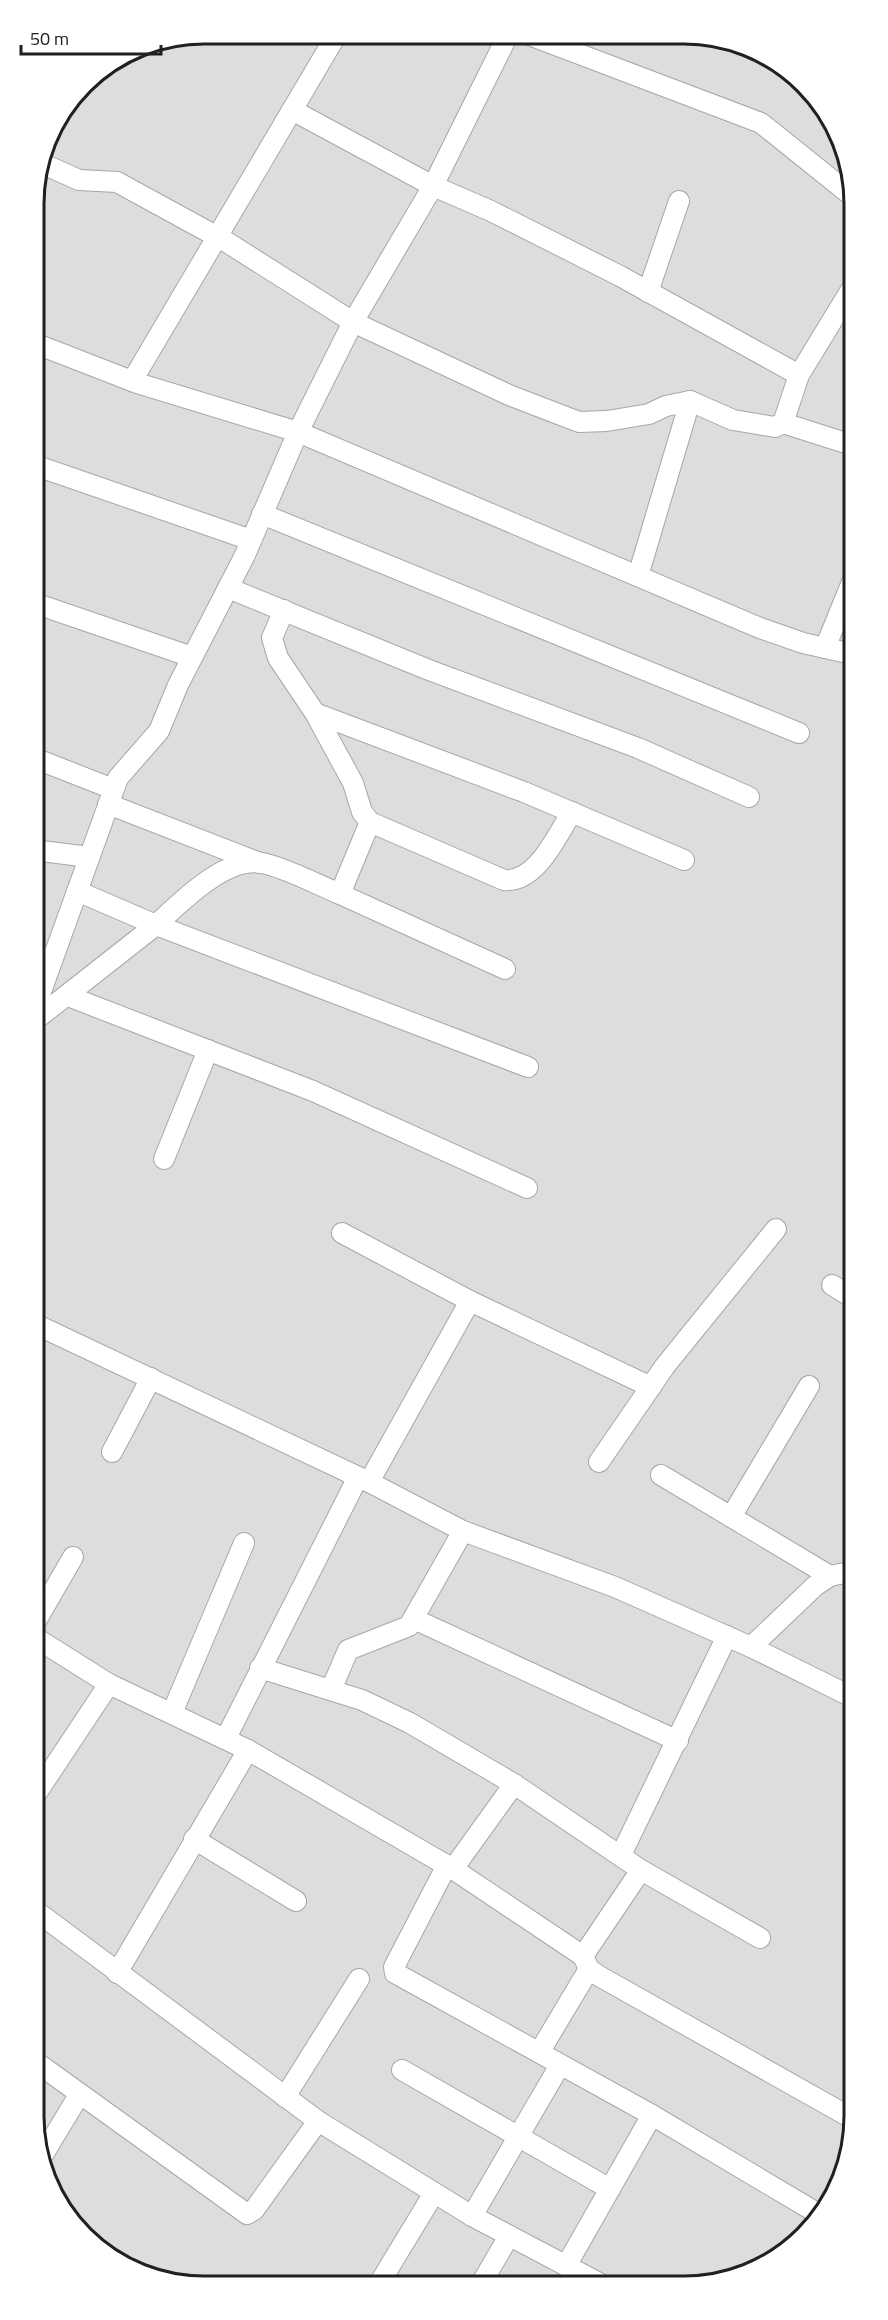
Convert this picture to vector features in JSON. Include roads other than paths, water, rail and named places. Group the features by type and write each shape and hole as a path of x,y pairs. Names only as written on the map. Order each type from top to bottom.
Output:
{"street":[{"path":"132,381 331,44"},
{"path":"44,955 77,891 118,778 159,731 192,657 251,540 298,432 353,322 433,186 504,44"},
{"path":"559,44 761,123 843,189"},
{"path":"292,110 433,186 491,211 648,292 799,375"},
{"path":"48,166 79,180 117,182 218,237 353,322 508,395 579,422 607,421 649,414 666,406 690,401 733,420 775,427 783,423 844,442"},
{"path":"648,292 679,201"},
{"path":"783,423 799,375 844,301"},
{"path":"44,347 132,381 298,432 760,628 844,652"},
{"path":"638,576 690,401"},
{"path":"44,468 251,540"},
{"path":"262,514 799,733"},
{"path":"228,588 429,670 638,748 749,797"},
{"path":"825,648 844,602"},
{"path":"44,606 192,657"},
{"path":"284,610 272,638 278,658 315,713 353,783 362,812 370,822 504,879 513,880 529,873 538,864 572,812"},
{"path":"315,713 572,812 684,860"},
{"path":"44,763 111,796 260,863 340,894 505,969"},
{"path":"340,894 370,822"},
{"path":"44,851 89,857"},
{"path":"44,1013 156,926 191,892 230,868 260,863"},
{"path":"77,891 156,926 528,1067"},
{"path":"68,996 313,1090 527,1188"},
{"path":"164,1159 208,1050"},
{"path":"599,1462 651,1387 776,1229"},
{"path":"342,1233 470,1301 651,1387"},
{"path":"832,1285 844,1292"},
{"path":"226,1738 260,1668 363,1479 470,1301"},
{"path":"44,1328 363,1479 463,1530 615,1587 751,1647 844,1693"},
{"path":"112,1452 151,1378"},
{"path":"731,1517 809,1386"},
{"path":"661,1475 830,1576"},
{"path":"331,1690 348,1650 406,1629 414,1619 463,1530"},
{"path":"172,1713 244,1542"},
{"path":"44,1607 73,1557"},
{"path":"751,1647 815,1586 830,1576 844,1573"},
{"path":"414,1619 678,1741"},
{"path":"621,1855 727,1636"},
{"path":"44,1643 110,1684 248,1750 450,1867 586,1963 844,2114"},
{"path":"260,1668 362,1700 410,1723 514,1784 640,1870 760,1938"},
{"path":"44,1782 110,1684"},
{"path":"117,1973 248,1750"},
{"path":"514,1784 450,1867 394,1970 652,2115 812,2210"},
{"path":"194,1839 296,1901"},
{"path":"540,2051 586,1963 640,1870"},
{"path":"44,1917 318,2121 472,2216 582,2276"},
{"path":"285,2097 359,1979"},
{"path":"472,2216 560,2065"},
{"path":"44,2068 247,2214 254,2210 318,2121"},
{"path":"402,2070 610,2189"},
{"path":"47,2148 79,2095"},
{"path":"566,2266 652,2115"},
{"path":"384,2276 434,2193"},
{"path":"486,2276 509,2236"}]}
